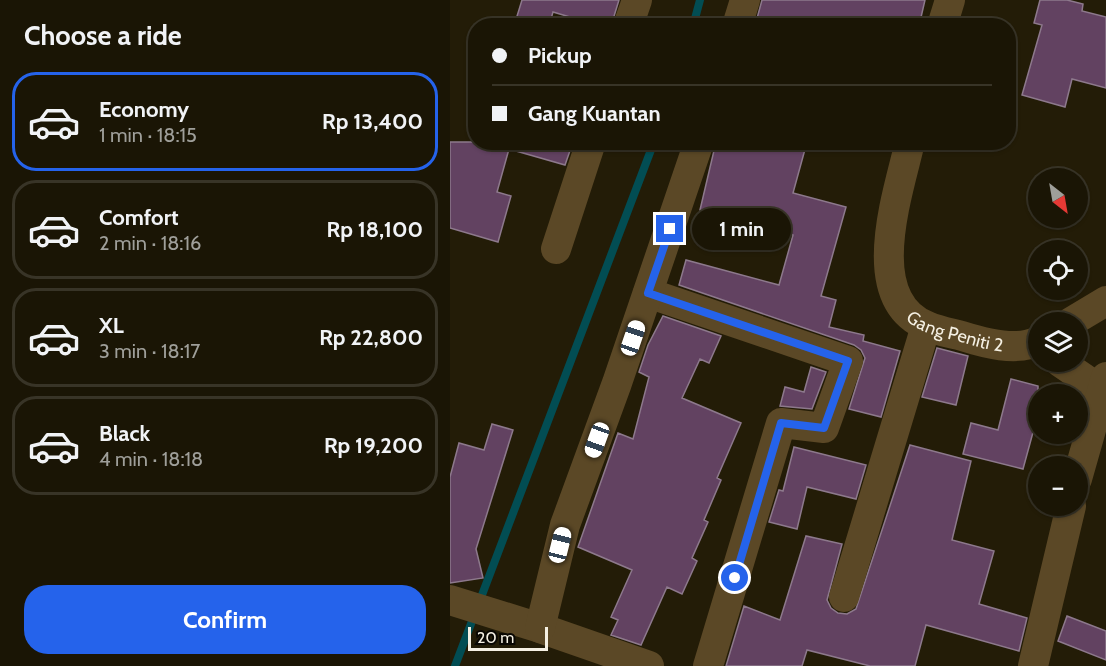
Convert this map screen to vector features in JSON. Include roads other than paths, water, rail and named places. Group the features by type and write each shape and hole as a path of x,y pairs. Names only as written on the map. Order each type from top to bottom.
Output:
{"street":[{"path":"631,18 637,0"},
{"path":"739,18 745,0"},
{"path":"944,18 950,0"},
{"path":"556,249 588,150"},
{"path":"540,628 566,525 696,150"},
{"name":"Gang Peniti 2","path":"908,150 891,233 888,277 893,291 903,307 926,326 1000,345 1028,343"},
{"path":"648,293 848,361 824,428 781,423 708,666"},
{"path":"1088,312 1106,302"},
{"path":"844,597 926,326"},
{"path":"1081,372 1104,383 1095,451"},
{"path":"1033,666 1069,516"},
{"path":"450,600 649,666"}],"waterway":[{"path":"695,18 700,0"},
{"path":"455,666 651,150"}]}
